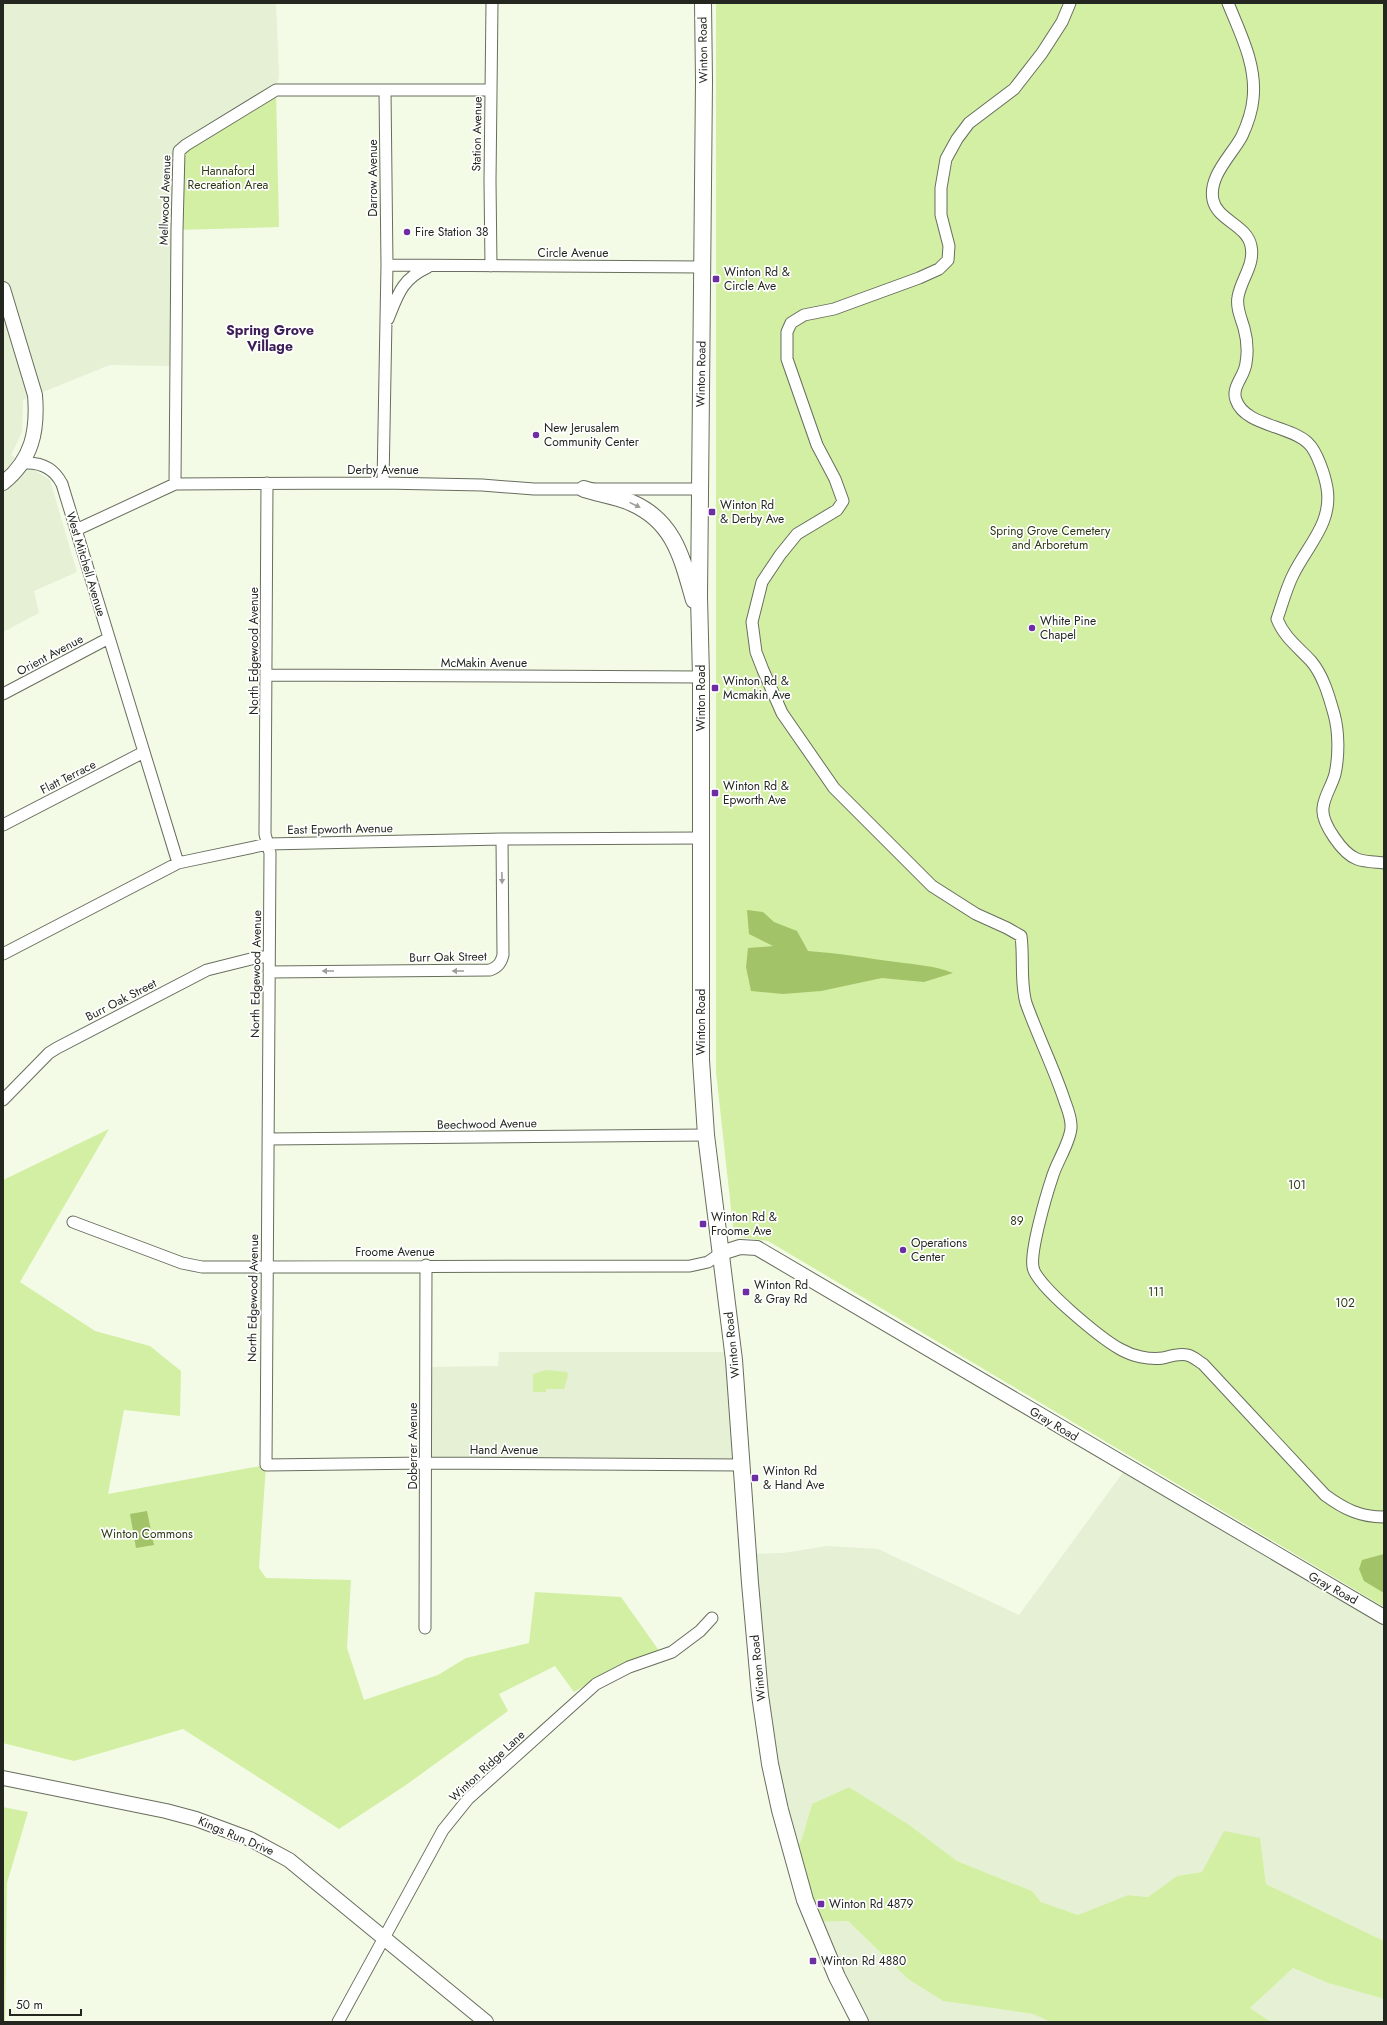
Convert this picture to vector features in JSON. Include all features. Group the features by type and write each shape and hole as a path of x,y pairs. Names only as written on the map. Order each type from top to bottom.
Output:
{"main road":[{"name":"Winton Road","path":"703,3 704,89 700,489 701,1060 706,1134 734,1360 760,1695 775,1787 806,1900 828,1955 860,2022"},
{"path":"584,489 631,502 656,518 667,529 675,542 700,617"}],"street":[{"name":"Station Avenue","path":"492,3 492,266"},
{"path":"1070,3 1062,22 1037,59 1014,89 969,123 957,140 946,160 941,188 941,215 949,246 948,260 939,269 919,278 834,309 804,315 791,323 787,332 787,359 817,445 835,479 843,501 837,510 797,534 780,555 762,582 752,622 756,652 782,713 834,788 932,886 976,914 1021,936 1026,1001 1057,1078 1069,1115 1071,1127 1070,1136 1052,1178 1037,1237 1032,1260 1033,1269 1037,1277 1076,1316 1099,1335 1120,1349 1142,1358 1162,1358 1187,1355 1203,1364 1325,1494 1340,1506 1354,1513 1366,1516 1384,1517"},
{"path":"1228,3 1248,52 1251,65 1253,98 1242,135 1219,170 1213,186 1213,200 1222,214 1247,236 1251,245 1249,269 1241,284 1237,298 1247,347 1246,365 1235,389 1235,397 1238,406 1259,421 1290,432 1308,443 1323,472 1327,489 1328,508 1321,528 1293,575 1277,619 1287,637 1312,662 1319,673 1334,715 1337,737 1337,760 1335,774 1322,809 1324,820 1331,833 1349,854 1357,859 1384,863"},
{"name":"Mellwood Avenue","path":"175,484 176,243 179,151 186,145 276,90 491,90"},
{"name":"Darrow Avenue","path":"385,90 386,265"},
{"name":"Circle Avenue","path":"383,483 386,265 702,267"},
{"name":"Circle Avenue","path":"385,327 397,296 405,282 415,273 428,267 443,265"},
{"path":"3,289 35,395 36,421 34,434 24,463 3,483"},
{"name":"West Mitchell Avenue","path":"24,463 42,464 54,472 62,484 178,863"},
{"name":"North Edgewood Avenue","path":"266,1465 270,853 265,834 267,483"},
{"name":"Derby Avenue","path":"76,530 175,484 383,483 482,485 534,489 700,489"},
{"name":"Orient Avenue","path":"3,694 109,638"},
{"name":"McMakin Avenue","path":"267,675 701,677"},
{"name":"Flatt Terrace","path":"3,825 144,752"},
{"name":"East Epworth Avenue","path":"3,954 178,863 268,844 502,839 701,838"},
{"name":"Burr Oak Street","path":"269,972 490,970 495,968 499,965 503,955 502,839"},
{"name":"Burr Oak Street","path":"3,1100 49,1053 57,1048 206,970 259,957 269,957"},
{"name":"Beechwood Avenue","path":"268,1139 706,1134"},
{"name":"Froome Avenue","path":"73,1222 182,1264 202,1267 426,1265 690,1266 708,1262 721,1253"},
{"name":"Gray Road","path":"721,1253 740,1247 757,1248 1384,1617"},
{"name":"Doberrer Avenue","path":"425,1628 426,1265"},
{"name":"Hand Avenue","path":"266,1465 426,1463 742,1465"},
{"name":"Winton Ridge Lane","path":"338,2022 442,1830 468,1799 596,1684 629,1667 672,1652 700,1631 712,1618"},
{"name":"Kings Run Drive","path":"3,1778 166,1811 196,1819 244,1837 289,1860 486,2022"}],"shaded area":[{"path":"3,3 276,3 279,76 276,90 186,145 175,340 169,366 110,365 23,400 22,432 11,455 50,480 77,572 34,591 39,613 3,632"},
{"path":"747,910 763,912 774,922 797,931 808,951 841,954 938,968 953,973 924,982 882,978 821,991 783,994 751,991 746,967 748,948 773,946 749,934"},
{"path":"499,1352 733,1352 742,1465 426,1463 426,1367 498,1366"},
{"path":"1127,1467 1384,1617 1384,1941 1266,1884 1260,1838 1202,1872 1177,1876 1148,1897 1128,1895 1078,1915 1041,1902 1032,1891 957,1861 908,1824 849,1787 812,1804 802,1838 793,1857 780,1810 748,1554 783,1553 827,1546 878,1549 1019,1615"},
{"path":"147,1511 154,1545 136,1548 130,1514"},
{"path":"1384,1554 1384,1593 1364,1581 1359,1569 1362,1560"},
{"path":"848,1921 908,1979 943,2001 1033,2014 1051,2022 860,2022 814,1922"},
{"path":"1293,1968 1328,1983 1382,1998 1384,2000 1384,2022 1271,2022 1250,2008"}],"green space":[{"name":"Spring Grove Cemetery and Arboretum","path":"716,3 1384,3 1384,1607 768,1241 739,1237 733,1227 716,1072"},
{"name":"Hannaford Recreation Area","path":"276,90 279,227 177,230 179,151"},
{"name":"Winton Commons","path":"109,1129 20,1282 95,1331 150,1346 181,1371 180,1416 124,1410 108,1494 266,1465 259,1568 266,1578 351,1580 347,1648 364,1700 438,1675 466,1658 529,1643 535,1592 621,1597 660,1652 616,1667 574,1692 555,1666 499,1694 508,1711 406,1785 339,1829 183,1729 74,1761 3,1743 3,1180"},
{"path":"546,1370 567,1372 568,1375 564,1389 546,1389 546,1392 533,1392 533,1374"},
{"path":"849,1787 908,1824 957,1861 1032,1891 1041,1902 1078,1915 1128,1895 1148,1897 1177,1876 1202,1872 1224,1831 1260,1838 1266,1884 1384,1941 1384,2000 1328,1983 1293,1968 1250,2008 1271,2022 1051,2022 1033,2014 943,2001 908,1979 848,1921 814,1922 793,1857 802,1838 812,1804"},
{"path":"3,1807 28,1812 7,1883 5,2022 3,2022"}],"place":[{"name":"Fire Station 38","path":"407,232"},
{"name":"Winton Rd & Circle Ave","path":"716,279"},
{"name":"New Jerusalem Community Center","path":"536,435"},
{"name":"Winton Rd & Derby Ave","path":"712,512"},
{"name":"White Pine Chapel","path":"1032,628"},
{"name":"Winton Rd & Mcmakin Ave","path":"715,688"},
{"name":"Winton Rd & Epworth Ave","path":"715,793"},
{"name":"Winton Rd & Froome Ave","path":"703,1224"},
{"name":"Operations Center","path":"903,1250"},
{"name":"Winton Rd & Gray Rd","path":"746,1292"},
{"name":"Winton Rd & Hand Ave","path":"755,1478"},
{"name":"Winton Rd 4879","path":"821,1904"},
{"name":"Winton Rd 4880","path":"813,1961"}],"district":[{"name":"Spring Grove Village","path":"270,338"}],"park label":[{"name":"101","path":"1297,1185"},
{"name":"89","path":"1017,1221"},
{"name":"111","path":"1156,1292"},
{"name":"102","path":"1345,1303"}]}
